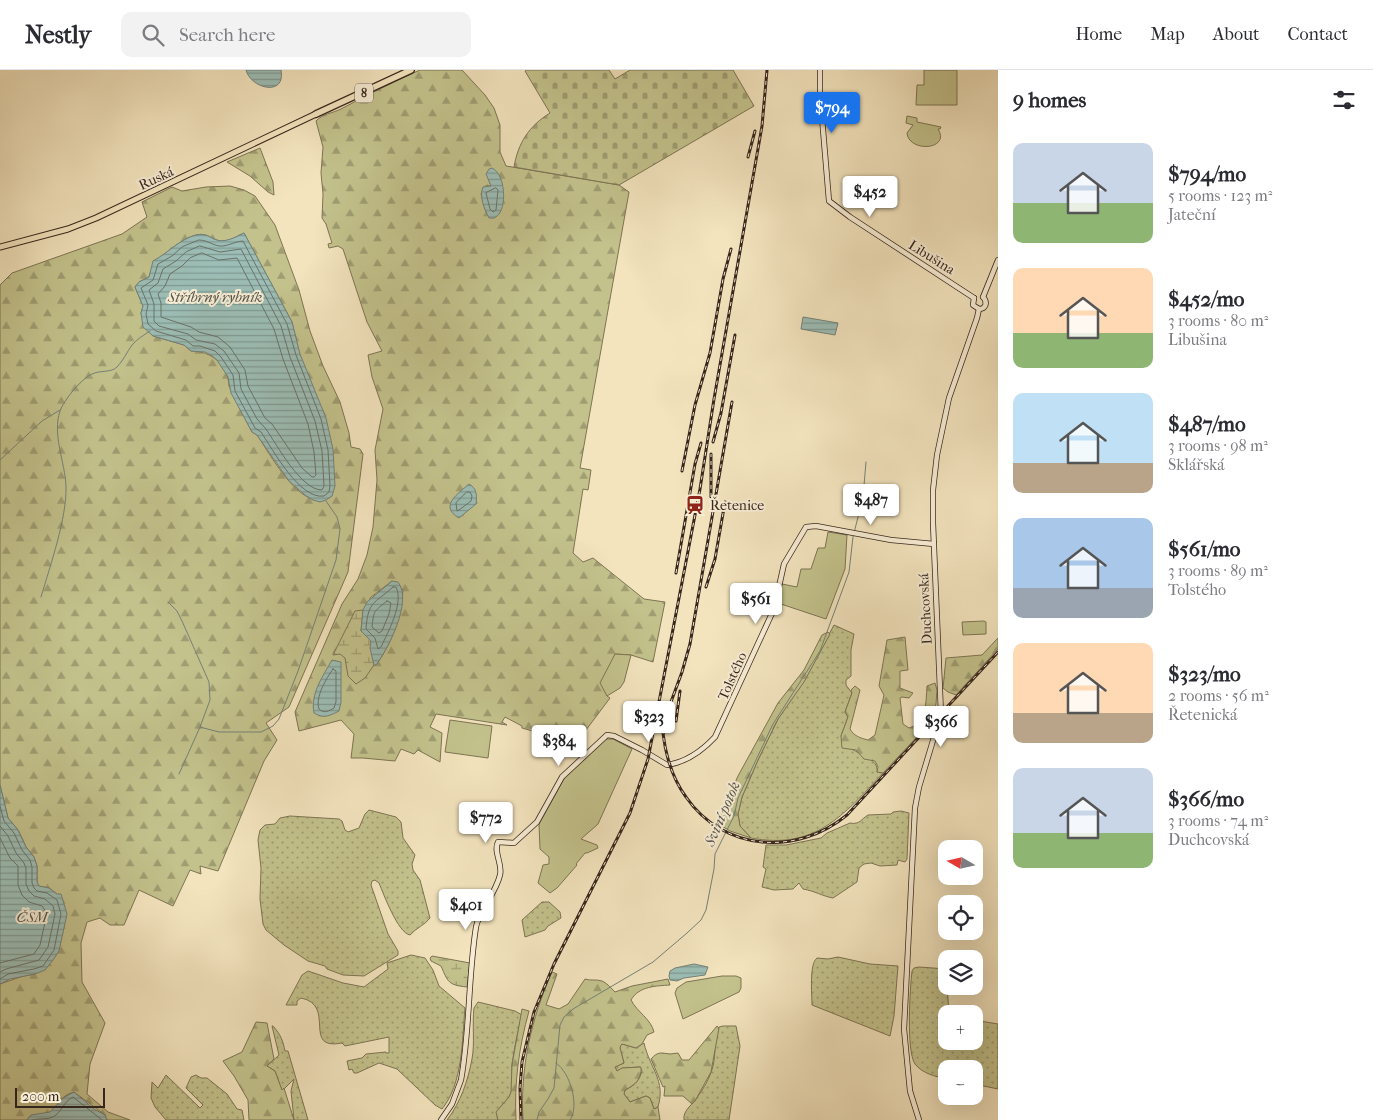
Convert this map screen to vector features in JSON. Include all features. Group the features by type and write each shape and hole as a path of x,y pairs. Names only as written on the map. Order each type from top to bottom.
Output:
{"highway":[{"name":"8","path":"316,114 404,70"},
{"name":"8","path":"316,114 411,70"}],"main road":[{"name":"Libušina","path":"820,70 821,108 829,200 850,217 974,298"},
{"name":"Ruská","path":"0,247 63,230 96,218 316,114"},
{"name":"Duchcovská","path":"919,1120 910,1086 904,1029 915,805 941,714 933,496 939,443 948,403 978,318 978,309 986,305 983,297 998,260"},
{"path":"978,309 973,305 974,298 983,297"},
{"name":"Tolstého","path":"441,1120 452,1104 461,1080 476,925 491,899 500,877 496,844 500,841 514,843 537,822 562,777 607,735 614,736 642,750 667,765 675,764 695,755 715,737 774,609 784,564 804,530 809,526 891,540 934,544"}],"green space":[{"path":"420,70 462,70 485,95 494,108 500,125 500,152 506,166 619,185 629,192 580,468 591,470 588,490 583,489 573,553 583,562 593,558 644,599 665,602 653,662 631,655 615,654 607,696 610,698 583,734 567,741 522,728 522,726 505,717 502,722 507,725 436,714 430,727 442,733 440,762 418,750 414,754 401,749 395,761 351,758 354,734 341,720 299,731 295,712 342,604 358,579 367,555 373,527 377,480 375,450 383,409 372,377 368,355 382,351 367,322 343,249 338,246 329,248 328,244 332,243 322,218 323,194 321,173 323,147 316,121 324,115 341,109","holes":["489,179 503,198 486,212 481,194 485,186 491,186","392,581 403,590 400,610 391,639 376,665 372,663 371,644 365,637 370,598"]},
{"path":"609,70 615,79 630,70 733,70 754,106 619,185 514,167 518,150 530,129 550,113 525,71"},
{"path":"924,70 957,70 957,105 916,105 917,85 924,85"},
{"path":"907,116 917,118 917,122 941,127 938,129 939,141 934,145 928,146 915,144 909,139 907,133 913,125 906,123"},
{"path":"260,148 273,182 274,195 250,176 227,162"},
{"path":"230,186 255,196 275,225 299,290 310,331 323,366 340,402 351,447 360,449 363,454 348,572 289,707 266,723 277,740 264,761 218,871 200,866 201,874 190,870 173,906 139,890 124,925 110,925 100,918 87,922 81,943 82,982 105,1023 90,1064 87,1094 108,1112 130,1120 107,1120 105,1115 74,1092 65,1096 49,1113 34,1115 27,1120 0,1120 0,984 35,974 60,942 63,924 57,894 49,888 38,886 37,866 34,857 26,847 18,830 8,818 0,785 0,285 12,273 122,234 147,217 142,202 172,187 182,191","holes":["244,233 292,322 332,496 321,500 310,498 299,491 279,469 257,435 252,432 229,386 226,372 218,361 206,354 191,351 184,345 153,336 141,313 143,306 135,287 139,282 149,277 154,261 190,237 200,234 219,241 225,241"]},
{"path":"828,532 847,535 845,569 826,619 778,603 782,584 797,587 801,569 811,569 818,548 825,548"},
{"path":"363,610 361,631 371,641 374,665 365,678 356,684 348,676 345,658 340,654 333,655 355,611"},
{"path":"962,622 986,622 986,634 963,635"},
{"path":"834,625 854,634 851,650 851,676 846,680 846,685 852,693 845,712 848,717 841,736 850,748 875,764 877,772 883,773 841,816 810,834 793,839 751,838 740,826 738,814 742,797 778,719 806,677"},
{"path":"828,632 830,634 804,682 778,719 742,797 738,814 740,826 751,838 730,831 717,823 738,776 778,703 804,670 822,635"},
{"path":"905,637 908,670 900,671 900,688 913,693 909,698 900,698 903,724 909,728 919,721 924,711 927,686 935,683 937,690 936,704 931,722 883,773 877,772 878,767 875,761 864,759 856,750 842,748 841,736 848,717 845,712 852,693 851,690 855,686 860,690 850,729 853,733 868,740 875,735 884,695 879,686 887,640"},
{"path":"998,638 998,649 956,695 943,688 946,658 982,655"},
{"path":"615,654 631,655 624,682 620,688 607,696 600,683"},
{"path":"450,720 492,726 488,758 445,752"},
{"path":"606,739 613,739 632,749 598,824 581,839 597,845 598,848 585,853 557,888 550,893 538,883 543,865 549,864 549,857 540,849 539,824 565,777"},
{"path":"369,810 396,817 401,822 403,838 415,855 412,864 413,870 420,880 430,918 410,935 405,933 396,921 379,883 375,880 372,881 371,885 388,934 398,951 398,955 364,976 343,975 327,969 325,966 308,961 266,930 263,924 260,899 261,868 258,840 260,830 265,825 275,824 280,818 290,816 339,819 348,832 359,828 365,814"},
{"path":"901,811 909,813 907,859 905,862 898,860 897,865 880,866 871,863 864,864 859,868 857,882 833,898 803,889 799,883 793,889 774,890 762,887 766,869 763,867 766,845 786,845 821,838 827,833 850,823 858,822 868,815 891,814"},
{"path":"542,902 549,902 560,912 561,918 545,930 525,937 522,920"},
{"path":"411,955 425,958 433,970 439,986 465,1008 458,1074 449,1099 442,1109 435,1105 397,1069 379,1063 357,1073 354,1073 352,1069 349,1070 347,1061 362,1058 366,1054 389,1053 389,1037 345,1046 342,1043 330,1044 323,1040 317,1009 311,1002 301,998 297,1001 297,1005 286,1005 302,975 308,971 343,983 364,987 388,969 387,963"},
{"path":"432,956 470,963 467,987 449,982 441,966 431,961 430,958"},
{"path":"838,957 870,964 898,966 894,1016 890,1036 812,1005 814,961 817,958 828,959"},
{"path":"914,968 938,968 938,995 948,995 948,1005 938,1005 938,1050 983,1050 983,1022 998,1024 998,1089 983,1086 983,1060 938,1060 938,1077 925,1072 915,1064 910,1046 910,1005 912,971"},
{"path":"552,972 557,974 546,1005 559,1009 568,1004 585,979 602,981 615,992 632,986 668,979 670,985 643,989 634,995 631,1000 650,1023 654,1032 647,1035 642,1044 636,1048 622,1044 620,1048 624,1063 615,1067 617,1071 622,1068 641,1067 639,1078 635,1084 625,1090 624,1094 630,1102 646,1096 650,1098 654,1109 658,1107 660,1120 523,1120 523,1082 528,1044 538,1008"},
{"path":"722,976 741,978 739,992 683,1019 675,993 677,988 686,982"},
{"path":"478,1002 515,1011 522,1015 513,1059 511,1093 499,1109 498,1120 447,1120 460,1098 468,1075 473,1053 474,1008"},
{"path":"522,1009 529,1011 518,1065 516,1120 498,1120 496,1112 511,1092 512,1065"},
{"path":"256,1022 267,1023 274,1059 267,1066 275,1071 282,1090 284,1088 294,1120 249,1120 248,1100 223,1061 242,1052"},
{"path":"272,1026 280,1035 285,1051 288,1051 308,1120 294,1120 291,1091 294,1079 282,1091 275,1071 267,1066 279,1055"},
{"path":"717,1026 719,1028 711,1072 695,1101 692,1104 683,1096 664,1096 665,1086 663,1087 651,1059 660,1053 678,1053 682,1060 689,1060"},
{"path":"736,1026 740,1046 729,1120 684,1120 686,1112 701,1092 710,1075 714,1061 717,1031 719,1027"},
{"path":"644,1043 659,1082 660,1098 658,1107 654,1109 650,1098 646,1096 630,1102 624,1094 625,1090 634,1085 638,1080 642,1071 640,1067 623,1068 617,1071 615,1067 624,1063 620,1045 636,1048"},
{"path":"166,1075 200,1108 203,1105 186,1088 191,1077 196,1075 201,1078 207,1078 227,1094 237,1109 242,1110 244,1120 166,1120 155,1107 151,1098 152,1082 158,1088"}],"water":[{"path":"246,70 281,70 281,79 273,87 267,87 254,82"},
{"path":"492,168 497,171 500,177 504,199 500,212 496,217 489,218 482,195 483,187 491,186 486,174"},
{"name":"Stříbrný rybník","path":"244,233 292,322 300,354 326,418 333,449 335,486 332,496 320,502 305,495 289,481 257,435 252,432 231,393 228,377 217,360 205,352 191,351 184,345 153,336 143,327 141,313 143,306 135,287 139,282 149,277 153,261 190,237 199,234 222,241"},
{"path":"803,317 838,323 835,335 801,329"},
{"path":"469,484 475,490 476,504 459,518 450,509 450,504"},
{"path":"392,581 398,582 402,590 401,612 387,648 376,665 374,665 370,648 371,641 361,631 363,610 367,602"},
{"path":"332,660 341,662 341,702 339,711 321,716 314,713 314,699 318,685"},
{"name":"ČSM","path":"0,785 8,818 18,830 26,847 34,857 39,886 49,888 57,894 61,894 67,914 59,951 45,970 10,979 0,984"},
{"path":"694,964 708,967 705,975 677,981 670,980 670,971"},
{"path":"74,1092 94,1109 105,1115 107,1120 27,1120 31,1115 50,1112 63,1098"}],"waterway":[{"path":"41,597 57,542 66,499 65,477 57,429 62,406 83,380 95,373 115,369 134,343 150,331"},
{"path":"0,460 42,421 60,410"},
{"name":"Sviní potok","path":"537,1120 539,1112 554,1088 560,1025 564,1017 573,1009 653,962 701,920 706,910 715,854 734,816 738,798 773,724 820,651 849,572 853,537 863,497 866,462"},
{"path":"168,602 177,611 209,682 210,700 200,727 219,732 261,732 273,726 279,719 298,671 336,560 340,529 337,517 326,501"},
{"path":"179,774 200,727"},
{"name":"Sviní potok","path":"556,1063 566,1074 574,1098 573,1114 570,1120"}],"railway":[{"path":"521,1120 520,1088 522,1062 534,1012 554,964 630,813 648,759 700,489 762,126 767,70"},
{"path":"748,157 755,131"},
{"path":"682,471 695,405 710,353 723,279 731,249"},
{"path":"713,442 721,413 735,335"},
{"path":"668,710 690,644 732,402"},
{"path":"676,573 695,464 701,443"},
{"path":"711,454 711,497"},
{"path":"706,587 715,559 725,502"},
{"path":"662,714 663,736 671,768 680,788 702,815 720,829 740,838 762,842 784,842 806,837 827,828 847,815 998,652"},
{"path":"676,721 680,691"}],"place":[{"name":"Řetenice","path":"695,505"}]}
